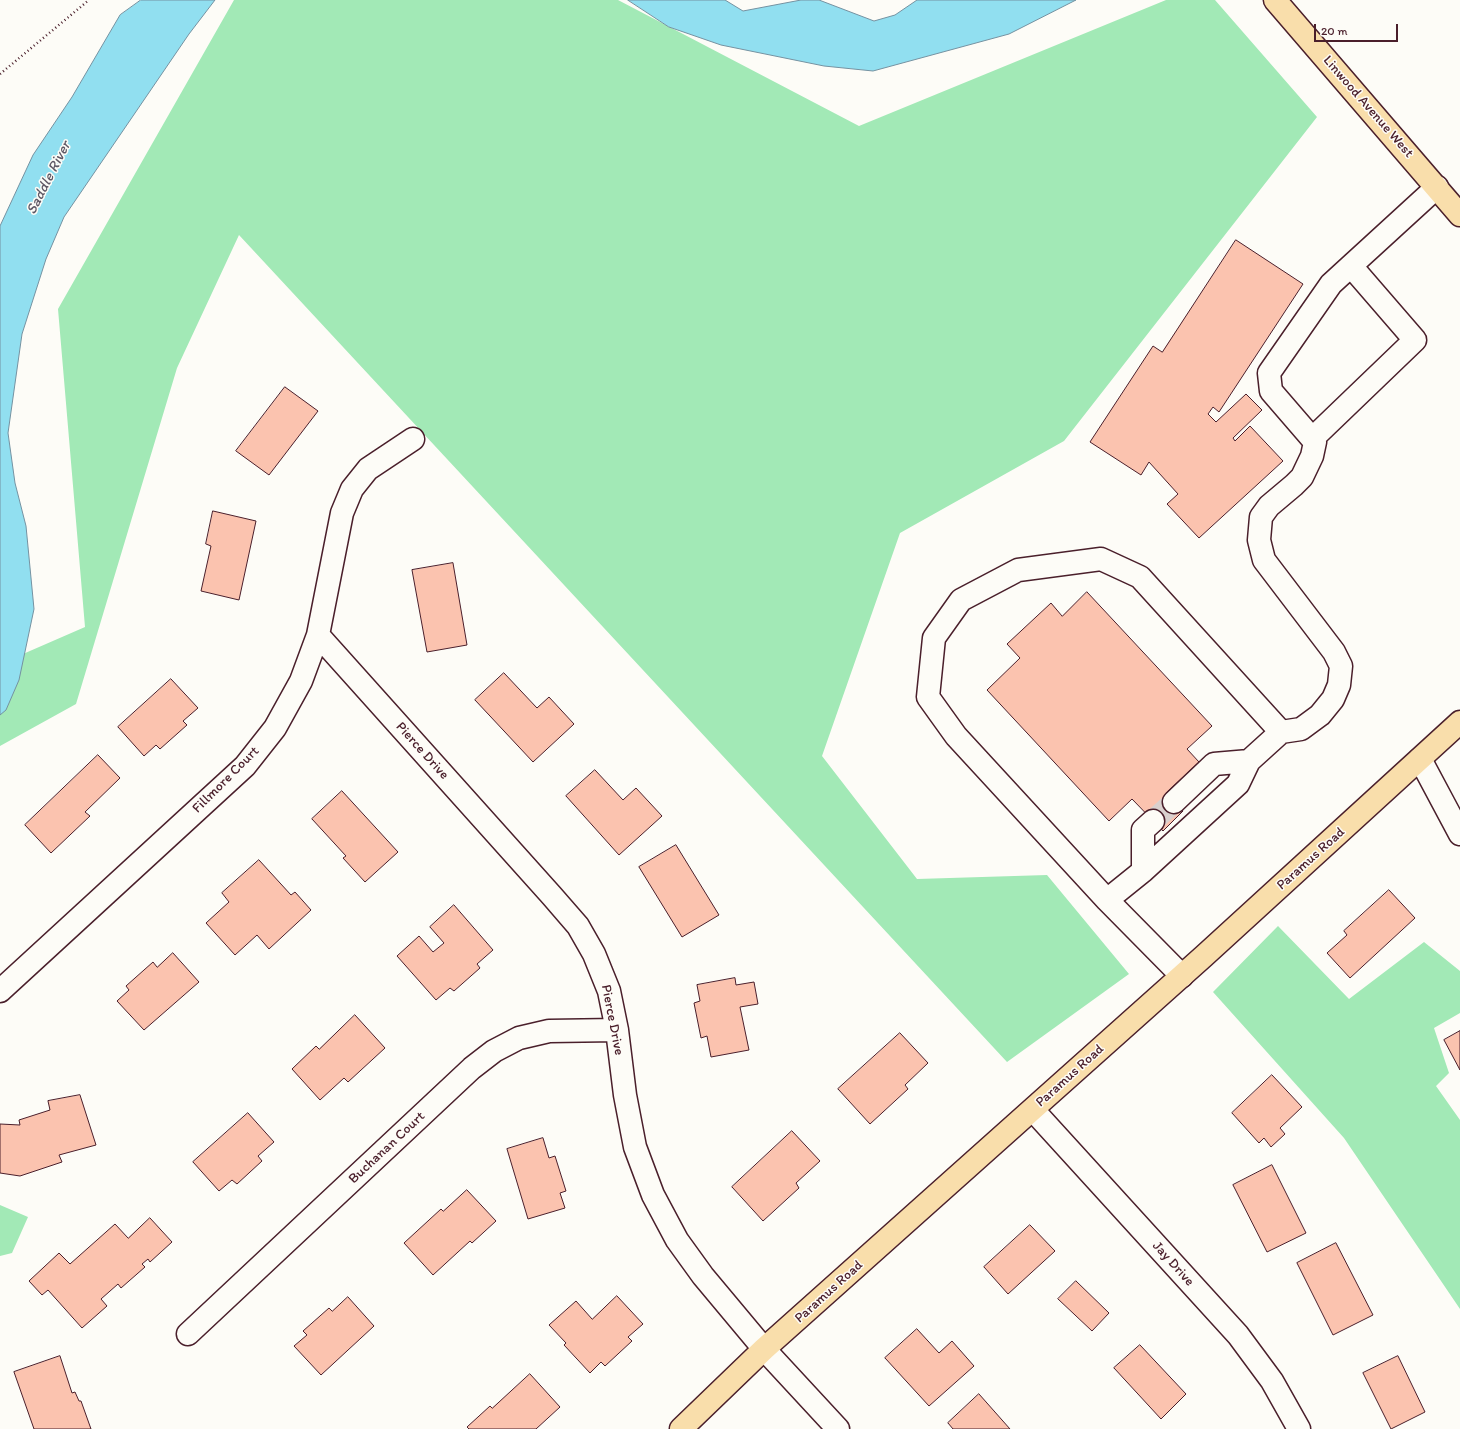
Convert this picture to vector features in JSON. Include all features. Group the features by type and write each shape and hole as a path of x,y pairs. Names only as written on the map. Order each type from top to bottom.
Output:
{"main road":[{"name":"Linwood Avenue West","path":"1275,0 1460,215"},
{"name":"Paramus Road","path":"681,1429 764,1349 1182,976 1460,722"}],"street":[{"path":"1108,900 1238,784 1249,761 1281,732 1301,729 1320,715 1334,699 1339,684 1341,666 1334,652 1264,560 1259,540 1261,517 1269,506 1294,486 1302,477 1312,456 1315,442 1271,391 1269,373 1331,284 1437,187"},
{"path":"1312,439 1415,340 1351,266"},
{"name":"Fillmore Court","path":"0,991 245,766 275,728 301,681 318,635 342,513 352,490 368,469 413,439"},
{"path":"1182,976 1108,900 956,736 928,696 934,638 961,600 1018,570 1101,559 1140,577 1281,732"},
{"name":"Pierce Drive","path":"318,635 578,926 594,954 609,991 617,1030 625,1095 636,1147 653,1195 677,1240 703,1276 764,1349 838,1429"},
{"path":"1420,760 1460,834"},
{"path":"1174,802 1214,764 1249,761"},
{"path":"1142,871 1143,830 1153,821"},
{"name":"Buchanan Court","path":"188,1334 472,1068 494,1051 519,1038 549,1031 617,1030"},
{"name":"Jay Drive","path":"1033,1110 1238,1335 1272,1381 1299,1429"}],"path":[{"path":"0,74 89,0"}],"green space":[{"path":"234,0 618,0 859,126 1166,0 1215,0 1317,117 1064,441 900,533 822,756 917,879 1047,875 1129,974 1007,1062 239,235 177,368 76,704 0,746 0,664 85,627 58,309"},
{"path":"1278,926 1349,999 1424,942 1460,971 1460,1013 1434,1028 1449,1073 1436,1086 1460,1120 1460,1309 1344,1138 1213,992"},
{"path":"0,1205 28,1217 12,1253 0,1256"}],"water":[{"name":"Saddle River","path":"141,0 215,0 189,34 64,217 46,259 22,334 8,433 15,483 26,526 34,609 19,680 6,710 0,715 0,226 33,155 72,97 120,15"},
{"path":"628,0 725,0 743,11 801,0 819,0 874,21 895,15 917,0 1076,0 1009,34 873,71 824,66 721,45 669,27"}],"building":[{"path":"1236,240 1303,284 1219,412 1213,407 1208,414 1216,422 1246,394 1262,410 1233,438 1235,441 1250,426 1283,461 1199,538 1167,504 1178,494 1149,462 1141,475 1090,442 1153,346 1162,352"},
{"path":"285,387 318,411 269,475 236,451"},
{"path":"213,511 256,521 239,600 201,591 211,546 206,544"},
{"path":"453,563 467,645 427,652 412,570"},
{"path":"1087,592 1212,726 1187,749 1199,762 1166,793 1183,811 1163,831 1132,799 1109,821 987,690 1020,658 1007,644 1051,603 1062,616"},
{"path":"504,673 537,708 549,697 574,724 533,762 475,700"},
{"path":"171,679 198,708 183,721 187,725 160,749 156,745 144,756 118,727"},
{"path":"98,755 120,778 85,812 90,816 51,853 25,825"},
{"path":"595,770 623,800 636,788 662,816 619,855 566,796"},
{"path":"342,791 398,852 365,882 343,858 346,856 312,819"},
{"path":"676,845 719,915 682,937 639,867"},
{"path":"259,860 291,895 295,892 311,910 269,949 257,935 235,955 206,923 229,902 222,893"},
{"path":"1389,890 1415,918 1350,978 1327,953 1347,935 1344,931"},
{"path":"454,905 493,950 477,964 480,968 454,991 450,988 436,1000 397,956 419,936 433,952 444,943 430,927"},
{"path":"173,953 199,982 144,1030 117,1001 129,990 126,986 153,962 157,967"},
{"path":"735,978 736,985 754,982 758,1004 740,1007 749,1050 711,1057 707,1036 701,1038 694,1003 700,1001 697,985"},
{"path":"355,1015 385,1048 348,1082 344,1078 320,1100 292,1069 316,1046 319,1049"},
{"path":"1460,1031 1460,1070 1444,1040"},
{"path":"900,1033 928,1063 905,1085 908,1089 870,1124 838,1089"},
{"path":"1272,1075 1302,1107 1280,1128 1285,1134 1271,1147 1264,1138 1259,1143 1232,1113"},
{"path":"80,1095 96,1145 59,1155 62,1162 20,1176 0,1173 0,1124 20,1125 19,1120 50,1110 48,1101"},
{"path":"248,1113 274,1142 258,1156 262,1161 237,1184 232,1180 219,1191 193,1162"},
{"path":"792,1131 820,1161 796,1183 799,1188 763,1221 732,1187"},
{"path":"543,1138 549,1158 555,1156 566,1191 560,1193 565,1208 528,1219 507,1149"},
{"path":"1272,1165 1306,1233 1267,1252 1233,1185"},
{"path":"467,1190 496,1221 472,1243 470,1241 433,1275 404,1243 441,1209 443,1211"},
{"path":"150,1218 172,1242 150,1262 148,1259 142,1264 145,1267 121,1288 118,1284 101,1299 107,1306 82,1328 48,1290 42,1295 29,1281 59,1253 70,1264 115,1224 128,1238"},
{"path":"1030,1225 1055,1251 1008,1294 984,1267"},
{"path":"1336,1243 1373,1315 1333,1335 1297,1263"},
{"path":"1076,1281 1109,1313 1092,1331 1058,1299"},
{"path":"617,1296 643,1324 628,1337 632,1341 605,1366 601,1362 590,1373 564,1345 566,1343 549,1325 576,1301 592,1319"},
{"path":"348,1297 374,1326 321,1375 294,1346 307,1335 303,1331 329,1308 332,1311"},
{"path":"917,1329 939,1353 952,1341 974,1366 929,1406 885,1358"},
{"path":"1140,1345 1186,1394 1161,1419 1114,1368"},
{"path":"60,1356 72,1393 75,1392 79,1401 81,1401 91,1429 34,1429 14,1372"},
{"path":"1398,1356 1425,1412 1391,1429 1363,1373"},
{"path":"530,1374 560,1407 536,1429 469,1429 467,1427 490,1406 492,1408"},
{"path":"979,1394 1010,1429 953,1429 948,1423"}],"tunnel":[{"path":"1153,821 1174,802"}]}
